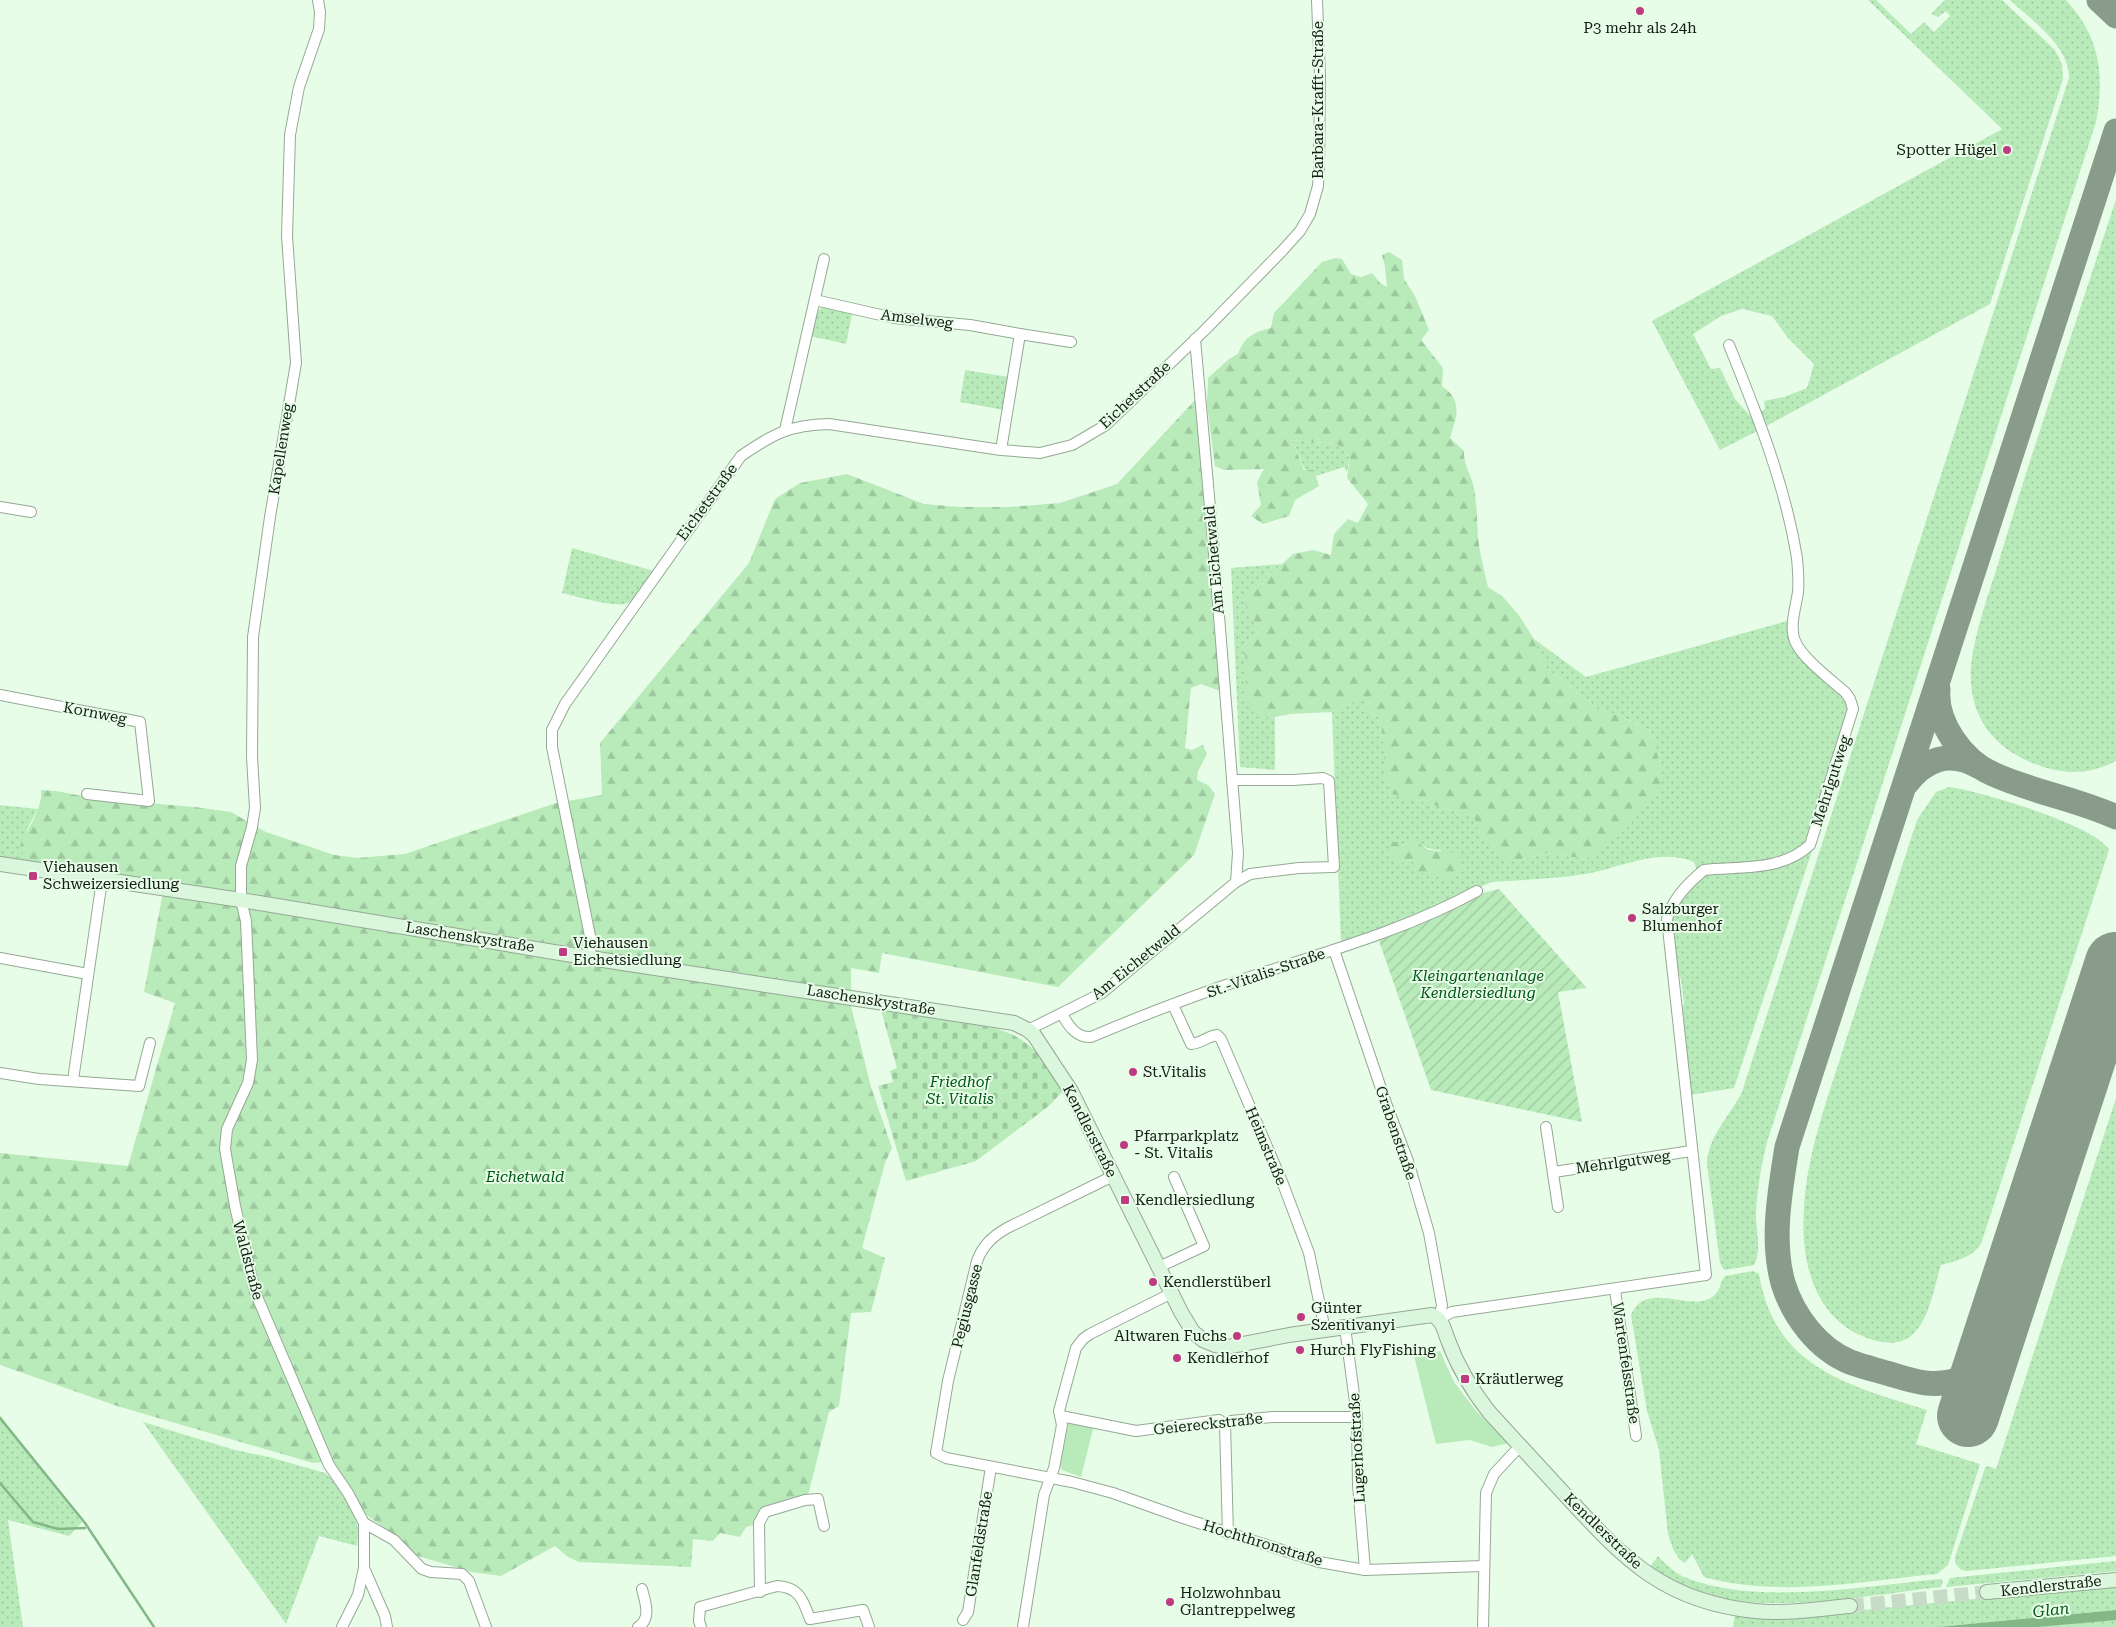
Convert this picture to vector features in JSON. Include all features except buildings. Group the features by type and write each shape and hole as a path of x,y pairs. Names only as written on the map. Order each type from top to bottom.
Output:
{"street":[{"name":"Kapellenweg","path":"241,900 241,866 252,827 255,808 252,757 254,637 270,517 296,362 286,236 290,135 299,87 319,29 320,12 318,0"},
{"name":"Barbara-Krafft-Straße","path":"1283,250 1306,222 1318,186 1320,95 1318,0"},
{"name":"Eichetstraße","path":"590,958 591,941 552,747 552,730 565,704 741,456 766,439 785,430 803,425 828,424 1002,450 1040,453 1072,445 1106,425 1283,250"},
{"path":"785,430 824,259"},
{"name":"Amselweg","path":"815,300 894,318 970,325 1071,342"},
{"path":"1002,450 1020,334"},
{"name":"Am Eichetwald","path":"1195,339 1238,853 1236,882"},
{"name":"Mehrlgutweg","path":"1706,1275 1667,927 1669,911 1680,894 1704,870 1765,866 1798,854 1810,845 1853,709 1850,699 1845,692 1802,652 1794,638 1793,622 1798,582 1797,560 1791,528 1782,490 1751,398 1729,345"},
{"path":"0,507 31,512"},
{"name":"Kornweg","path":"0,695 140,722 149,801 87,794"},
{"name":"Am Eichetwald","path":"1028,1030 1102,993 1236,882 1250,874 1299,868 1334,867 1329,781 1323,778 1232,780"},
{"name":"Laschenskystraße","path":"0,864 241,900 590,958 998,1020 1014,1023 1028,1030"},
{"path":"73,1080 102,880"},
{"name":"St.-Vitalis-Straße","path":"1062,1014 1076,1032 1082,1036 1089,1037 1241,980 1334,950 1442,910 1477,891"},
{"name":"Waldstraße","path":"241,900 246,921 252,1060 248,1084 230,1119 225,1137 225,1149 235,1206 258,1300 329,1465 348,1493 364,1523 364,1568 358,1594 342,1627"},
{"name":"Grabenstraße","path":"1334,950 1387,1106 1408,1161 1430,1233 1442,1305 1439,1319"},
{"path":"0,958 88,974"},
{"name":"Heimstraße","path":"1172,1005 1190,1044 1195,1044 1214,1035 1221,1039 1283,1184 1309,1254 1325,1330"},
{"name":"Kendlerstraße","path":"1028,1030 1043,1047 1065,1080 1172,1293 1193,1332 1203,1340 1227,1347 1428,1315 1439,1319 1465,1379 1489,1412 1618,1551 1637,1567 1671,1588 1713,1604 1757,1611 1806,1610 1850,1606"},
{"path":"0,1072 39,1079 139,1086 150,1043"},
{"name":"Mehrlgutweg","path":"1546,1126 1558,1207"},
{"name":"Mehrlgutweg","path":"1554,1172 1692,1151"},
{"name":"Pegiusgasse","path":"991,1467 946,1458 936,1453 948,1381 976,1267 984,1247 997,1233 1113,1176"},
{"path":"1159,1267 1204,1246 1174,1177"},
{"name":"Kendlerstraße","path":"1439,1319 1452,1312 1616,1290 1706,1275"},
{"name":"Wartenfelsstraße","path":"1616,1290 1636,1436"},
{"path":"1023,1627 1044,1495 1054,1468 1062,1425 1059,1410 1078,1344 1090,1334 1112,1322 1172,1293"},
{"name":"Lugerhofstraße","path":"1345,1328 1357,1417 1358,1485 1365,1570"},
{"name":"Geiereckstraße","path":"1061,1416 1136,1432 1219,1420 1225,1424 1231,1421 1273,1417 1357,1417"},
{"path":"1225,1424 1228,1534"},
{"path":"1484,1627 1483,1566 1486,1493 1494,1474 1520,1446"},
{"path":"991,1467 1049,1478"},
{"name":"Glanfeldstraße","path":"963,1620 968,1612 991,1467"},
{"name":"Hochthronstraße","path":"1049,1478 1113,1493 1228,1534 1319,1562 1365,1570 1483,1566"},
{"path":"760,1592 759,1523 765,1512 805,1500 818,1499 824,1526"},
{"path":"364,1523 394,1540 422,1569 431,1572 462,1574 469,1581 486,1627"},
{"path":"364,1568 385,1616 387,1627"},
{"name":"Kendlerstraße","path":"1987,1592 2116,1580"},
{"path":"701,1627 699,1621 700,1607 777,1586 789,1586 796,1591 805,1605 810,1619 862,1610 869,1627"},
{"path":"638,1627 646,1620 647,1616 642,1589"}],"green space":[{"path":"1868,0 1876,0 1911,34 1924,22 1934,32 1950,16 1946,11 1938,17 1931,14 1945,0 2002,0 2055,50 2062,64 2063,79 1990,304 1720,450 1652,321 2002,129","holes":["1742,309 1772,316 1788,338 1814,364 1807,388 1784,397 1764,401 1765,409 1751,417 1735,399 1720,368 1711,369 1693,334 1721,316"]},
{"path":"2010,0 2066,0 2077,14 2093,42 2097,57 2100,88 2096,122 1767,1142 1757,1196 1758,1254 1754,1265 1724,1270 1720,1263 1707,1164 1708,1154 1715,1135 1742,1092 2069,78 2068,66 2063,55 2048,34"},
{"path":"2116,199 2116,761 2094,769 2073,772 2052,769 2030,762 2006,749 1996,740 1981,720 1976,708 1971,682 1971,668 1973,652 1986,601"},
{"path":"1389,252 1402,260 1404,279 1415,296 1429,330 1421,340 1443,368 1442,386 1449,392 1456,403 1455,423 1450,438 1464,451 1465,462 1473,483 1478,538 1488,587 1502,596 1518,614 1534,639 1538,653 1546,668 1587,701 1604,711 1616,714 1650,731 1662,774 1659,786 1641,811 1614,840 1585,859 1548,853 1513,861 1499,856 1480,835 1474,816 1392,794 1386,780 1381,718 1369,712 1363,699 1332,712 1290,714 1269,718 1252,711 1246,699 1246,659 1242,648 1259,631 1243,600 1293,554 1313,550 1331,555 1334,534 1348,519 1358,523 1368,504 1347,478 1350,456 1337,444 1292,440 1304,470 1314,470 1319,486 1295,500 1289,516 1263,524 1251,516 1261,505 1257,482 1264,469 1224,470 1215,466 1207,405 1208,378 1229,359 1238,354 1243,343 1250,336 1271,328 1274,313 1322,262 1335,258 1342,259 1351,274 1361,277 1372,273 1380,283 1387,287 1382,255"},
{"path":"822,307 852,314 846,344 810,336 815,314"},
{"path":"965,370 1009,377 1004,410 960,402"},
{"name":"Eichetwald","path":"1195,400 1220,691 1201,684 1191,688 1185,748 1192,750 1203,745 1207,754 1198,771 1197,780 1208,785 1215,794 1194,855 1058,987 882,953 879,973 851,968 851,1006 871,1087 892,1148 885,1163 862,1248 885,1258 871,1312 851,1313 839,1406 829,1412 808,1495 760,1510 757,1524 746,1527 740,1537 720,1533 713,1541 693,1539 691,1567 579,1562 568,1557 555,1546 501,1576 472,1572 408,1553 386,1529 361,1511 332,1461 313,1463 117,1406 0,1365 0,1153 128,1166 175,1003 144,992 165,882 26,862 20,846 40,804 41,790 98,799 231,812 266,832 334,855 358,858 405,854 556,803 602,795 600,743 749,563 775,499 800,483 847,474 924,504 959,507 1010,507 1060,503 1117,484"},
{"path":"1292,440 1337,444 1350,456 1347,472 1344,467 1316,476 1314,470 1305,470"},
{"path":"572,548 654,571 633,599 625,604 608,603 562,593"},
{"path":"1282,564 1243,600 1259,631 1242,648 1246,659 1246,699 1269,718 1275,717 1275,770 1240,767 1231,568"},
{"path":"1791,620 1790,632 1839,689 1851,709 1813,848 1734,1088 1690,1095 1682,1010 1684,1003 1681,980 1676,968 1671,921 1673,911 1699,878 1694,862 1680,858 1653,858 1585,874 1492,882 1443,907 1341,943 1332,712 1363,698 1369,712 1381,718 1392,794 1475,816 1480,835 1513,861 1548,853 1585,859 1617,836 1633,819 1660,762 1650,731 1616,714 1604,711 1587,701 1546,668 1538,653 1534,639 1586,677","holes":["1411,841 1431,849 1441,850 1432,873 1417,873 1413,862 1410,859 1406,860 1400,845 1403,846"]},
{"path":"1949,787 2009,802 2060,820 2083,830 2100,841 2109,850 1981,1244 1968,1256 1941,1265 1924,1320 1913,1334 1899,1342 1884,1342 1853,1332 1837,1320 1815,1288 1809,1269 1803,1229 1806,1187 1809,1165 1826,1102 1917,820 1936,792"},
{"path":"0,805 38,809 27,829 26,862 0,858"},
{"path":"1411,841 1417,842 1429,850 1457,853 1462,861 1458,871 1451,879 1443,878 1432,873 1417,873 1412,867 1413,862 1410,859 1402,863 1392,860 1388,854 1389,845 1393,842 1398,842 1403,846"},
{"name":"Kleingartenanlage Kendlersiedlung","path":"1499,889 1587,988 1558,992 1582,1122 1431,1090 1378,938 1475,895"},
{"name":"Friedhof St. Vitalis","path":"881,1010 994,1028 1008,1033 1028,1044 1036,1052 1063,1091 1049,1106 976,1161 906,1181 878,1086 893,1082 890,1071 897,1068"},
{"path":"2116,1098 2116,1556 1967,1571 1961,1570 1955,1563 1955,1557 1985,1468 1987,1466 1996,1469"},
{"path":"1753,1271 1759,1274 1768,1306 1781,1332 1799,1352 1820,1368 1844,1381 1870,1392 1927,1410 1916,1444 1980,1464 1948,1565 1937,1574 1850,1584 1791,1587 1762,1586 1704,1577 1692,1554 1685,1563 1679,1559 1668,1534 1659,1450 1647,1411 1631,1315 1638,1305 1646,1299 1668,1298 1702,1301 1711,1298 1717,1293 1725,1276"},
{"path":"1440,1351 1454,1382 1476,1411 1509,1443 1492,1447 1470,1440 1436,1444 1414,1356"},
{"path":"0,1415 82,1522 69,1536 8,1520 23,1627 0,1627"},
{"path":"143,1422 235,1450 273,1458 325,1473 336,1482 354,1508 358,1529 357,1546 319,1536 286,1624"},
{"path":"1069,1422 1094,1425 1081,1477 1062,1470 1059,1462"},
{"path":"1658,1556 1682,1576 1710,1585 1742,1591 1809,1592 1941,1579 1943,1581 1941,1587 1825,1601 1766,1603 1738,1601 1704,1594 1664,1576 1650,1567"},
{"path":"2116,1561 2116,1571 1946,1587 1950,1578"},
{"path":"2116,1585 2116,1610 1938,1627 1733,1627 1735,1614 1812,1615"},
{"path":"2116,1619 2116,1627 2037,1627"}],"shaded area":[{"path":"2116,1610 2116,1620 2038,1627 1938,1627"}],"waterway":[{"path":"0,1418 85,1523 154,1627"},
{"path":"0,1483 33,1522 58,1529 85,1528"}],"taxiway":[{"path":"2099,0 2116,16"},
{"path":"1989,1354 1975,1369 1962,1378 1948,1382 1923,1383 1855,1364 1827,1349 1800,1319 1787,1295 1783,1283 1779,1267 1777,1233 1779,1198 1787,1147 2116,131"},
{"path":"1938,689 1938,702 1946,727 1962,750 1982,768 2023,786 2086,805 2116,817"},
{"path":"1906,784 1921,768 1938,760 1947,758 1957,759 1978,766"}],"runway":[{"path":"1968,1416 2116,963"}],"tunnel":[{"path":"1850,1606 1987,1592"}],"place":[{"name":"P3 mehr als 24h","path":"1640,11"},
{"name":"Spotter Hügel","path":"2007,150"},
{"name":"Viehausen Schweizersiedlung","path":"33,876"},
{"name":"Salzburger Blumenhof","path":"1632,918"},
{"name":"Viehausen Eichetsiedlung","path":"563,952"},
{"name":"St.Vitalis","path":"1133,1072"},
{"name":"Pfarrparkplatz - St. Vitalis","path":"1124,1145"},
{"name":"Kendlersiedlung","path":"1125,1200"},
{"name":"Kendlerstüberl","path":"1153,1282"},
{"name":"Günter Szentivanyi","path":"1301,1317"},
{"name":"Altwaren Fuchs","path":"1237,1336"},
{"name":"Hurch FlyFishing","path":"1300,1350"},
{"name":"Kendlerhof","path":"1177,1358"},
{"name":"Kräutlerweg","path":"1465,1379"},
{"name":"Holzwohnbau Glantreppelweg","path":"1170,1602"}],"water label":[{"name":"Glan","path":"2051,1610"}]}
